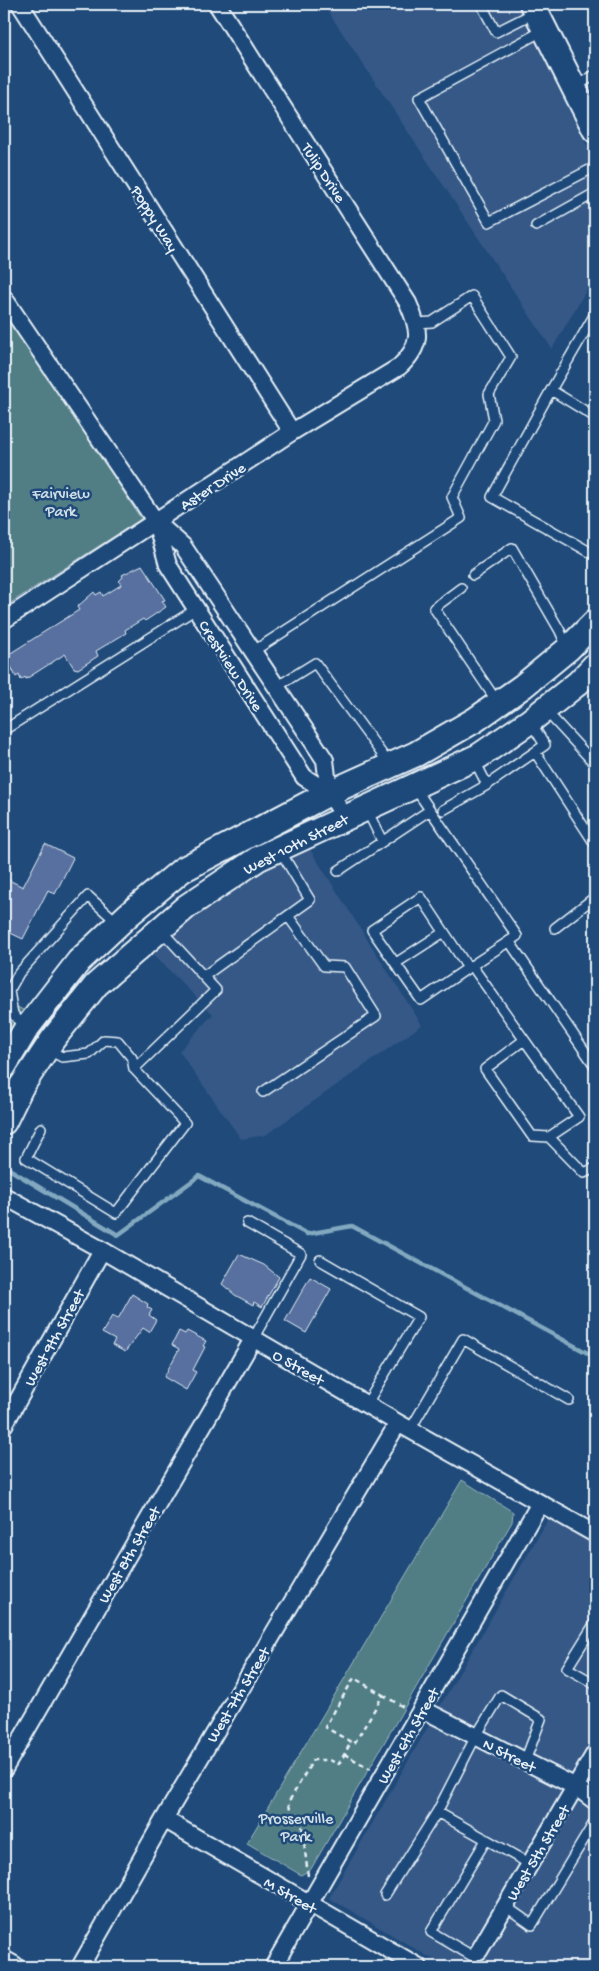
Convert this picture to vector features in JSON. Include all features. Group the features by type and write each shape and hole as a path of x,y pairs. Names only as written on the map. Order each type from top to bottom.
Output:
{"main road":[{"path":"538,15 595,130"},
{"name":"West 10th Street","path":"4,1066 14,1019 119,923 182,870 329,793 390,765 475,720 568,649 595,622"},
{"name":"West 10th Street","path":"4,1122 21,1087 46,1049 96,986 186,907 259,858 474,758 537,715 595,665"}],"street":[{"name":"Poppy Way","path":"20,4 292,432"},
{"name":"Tulip Drive","path":"217,4 408,303 417,323 416,346"},
{"name":"Crestview Drive","path":"4,298 156,522 183,546 325,760 329,793"},
{"name":"Aster Drive","path":"4,620 292,432 400,366 410,357 416,346"},
{"name":"Crestview Drive","path":"156,522 168,566 304,777 356,812"},
{"name":"O Street","path":"4,1196 102,1250 404,1427 595,1534"},
{"name":"West 9th Street","path":"4,1425 102,1250"},
{"name":"West 8th Street","path":"4,1769 253,1339"},
{"name":"West 7th Street","path":"80,1967 164,1818 404,1427"},
{"name":"West 6th Street","path":"272,1967 309,1904 415,1709 540,1503"},
{"name":"N Street","path":"415,1709 476,1736 576,1787 595,1801"},
{"name":"West 5th Street","path":"478,1951 595,1753"},
{"name":"M Street","path":"164,1818 419,1967"},
{"path":"4,1962 13,1967"}],"lane":[{"path":"481,4 496,32 538,15"},
{"path":"538,15 419,98 489,222 595,167"},
{"path":"574,87 595,75"},
{"path":"536,226 595,193"},
{"path":"252,652 461,518 452,497 494,420 489,394 511,357 472,296 432,322 417,323"},
{"path":"595,314 492,497 595,554"},
{"path":"551,390 595,417"},
{"path":"473,575 512,548 560,631 568,649"},
{"path":"461,588 434,608 498,703"},
{"path":"4,730 196,609"},
{"path":"276,687 315,663 390,765"},
{"path":"444,810 487,785 546,746 537,715"},
{"path":"537,715 595,764"},
{"path":"535,752 595,844"},
{"path":"474,758 487,785"},
{"path":"413,786 517,936 509,941 470,967 421,1000 372,930 421,897 444,932 470,967 524,1040 579,1117 549,1137 532,1136 485,1069 524,1040"},
{"path":"338,871 430,810"},
{"path":"356,812 382,841"},
{"path":"204,976 310,900 279,848"},
{"path":"14,1019 9,991 19,973 88,896 119,923"},
{"path":"555,928 595,896"},
{"path":"263,1092 376,1016 345,967 324,966 288,916"},
{"path":"134,1069 216,990 160,928"},
{"path":"396,964 444,932"},
{"path":"509,941 595,1066"},
{"path":"41,1128 26,1158 116,1213 185,1123 134,1069 132,1058 118,1041 104,1040 89,1054 62,1056 46,1049"},
{"path":"549,1137 584,1173 595,1168"},
{"path":"247,1223 301,1254 253,1339"},
{"path":"320,1260 419,1316 366,1405"},
{"path":"404,1427 463,1339 568,1400"},
{"path":"595,1623 567,1668 595,1684"},
{"path":"385,1895 437,1812 476,1736 501,1695 541,1719 525,1761"},
{"path":"437,1812 530,1864"},
{"path":"505,1906 532,1925 595,1821"},
{"path":"478,1951 474,1957 430,1932 486,1840"}],"path":[{"path":"383,1695 354,1744 325,1727 354,1678 383,1695 415,1709"},
{"path":"308,1876 302,1825 293,1816 288,1803 314,1760 330,1760 339,1764 351,1742"},
{"path":"344,1754 373,1770"}],"shaded area":[{"path":"323,4 516,4 595,162 595,275 552,349"},
{"path":"306,843 422,1025 266,1135 241,1139 179,1051 213,1014 146,947 223,888"},
{"path":"550,1516 595,1542 595,1967 446,1967 329,1898"}],"green space":[{"name":"Fairview Park","path":"10,315 141,519 4,607 4,319"},
{"path":"4,1000 25,1011 4,1045"},
{"name":"Prosserville Park","path":"462,1480 513,1512 512,1522 311,1869 301,1875 247,1843"}],"building":[{"path":"142,565 165,600 162,601 166,607 145,621 143,619 125,630 126,633 96,651 98,656 78,669 74,668 65,654 26,679 25,677 21,680 19,675 16,677 6,656 79,610 77,607 94,592 96,595 101,592 103,596 121,585 119,581 123,577 122,575"},
{"path":"45,844 73,858 55,894 48,890 23,939 4,930 4,885 7,879 23,887"},
{"path":"239,1254 264,1265 279,1277 262,1307 254,1302 253,1305 235,1295 222,1284"},
{"path":"310,1277 331,1289 306,1333 285,1321"},
{"path":"132,1294 148,1304 147,1307 152,1310 149,1315 156,1320 149,1332 143,1328 125,1352 112,1345 115,1340 102,1333 112,1316 118,1319"},
{"path":"179,1331 185,1334 187,1331 206,1341 203,1346 205,1347 193,1370 196,1372 186,1390 164,1377 179,1349 172,1345"}],"waterway":[{"path":"4,1166 118,1235 199,1176 307,1234 352,1226 595,1357"}]}
